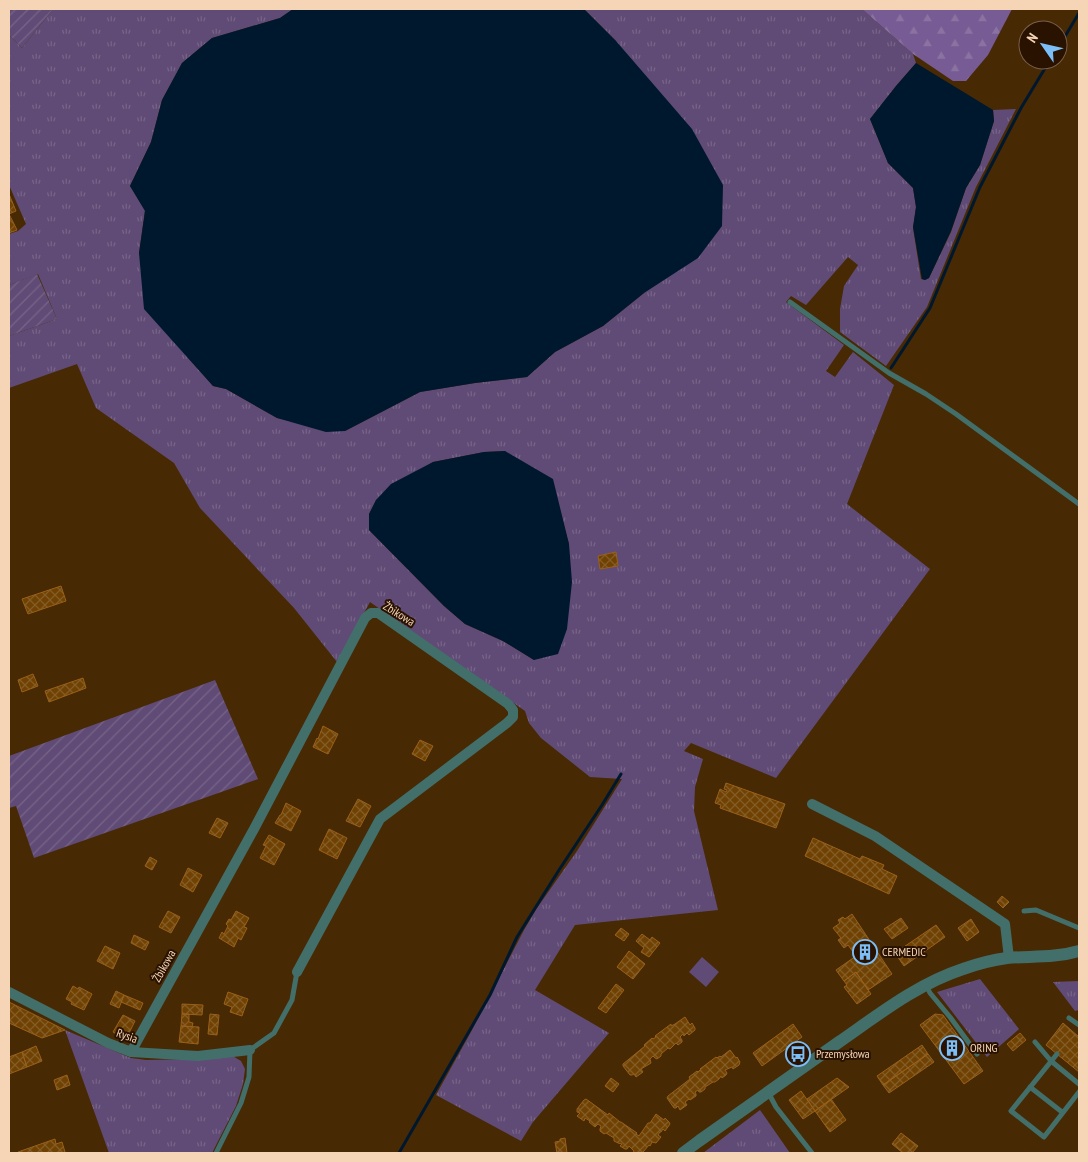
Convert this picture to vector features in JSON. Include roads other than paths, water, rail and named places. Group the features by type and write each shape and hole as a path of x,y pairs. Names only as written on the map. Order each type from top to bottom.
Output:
{"street":[{"name":"Żbikowa","path":"131,1052 254,829 366,618 370,613 378,613 508,704 512,710 513,717 380,819 297,972"},
{"path":"812,804 875,836 1005,924 1009,958"},
{"path":"683,1153 862,1026 906,996 926,985 962,969 983,963 1009,958 1056,956 1079,952"},
{"name":"Rysia","path":"9,992 131,1052 198,1056 250,1050"}],"lane":[{"path":"790,302 889,373 956,414 1079,504"},
{"path":"1024,911 1036,910 1079,928"},
{"path":"216,1153 241,1103 249,1077 250,1050 274,1033 292,1000 297,972"},
{"path":"926,985 930,993 977,1054"},
{"path":"1069,1018 1079,1025"},
{"path":"1035,1042 1051,1061 1079,1084"},
{"path":"1057,1054 1011,1112 1044,1137 1079,1092"},
{"path":"1030,1088 1062,1112"},
{"path":"768,1092 776,1107 812,1153"}],"water":[{"path":"293,9 584,9 616,41 692,129 723,185 722,226 698,258 644,293 603,326 555,352 527,377 420,392 345,431 326,432 277,418 226,389 213,386 144,309 139,253 145,211 130,186 151,142 162,100 182,63 212,38 280,18"},
{"path":"916,63 993,110 994,121 980,165 966,188 951,231 929,278 925,280 922,279 913,227 916,207 913,188 888,163 870,119"},
{"path":"505,451 553,479 569,544 572,582 567,629 558,654 534,660 503,641 465,624 444,606 369,530 369,514 376,500 391,484 433,462 484,452"}],"waterway":[{"path":"1068,31 1079,13"},
{"path":"891,368 930,308 980,187 1021,108 1044,70"},
{"path":"399,1153 490,995 517,937 621,774"}],"place":[{"name":"CERMEDIC","path":"865,952"},
{"name":"ORING","path":"952,1048"},
{"name":"Przemysłowa","path":"798,1054"}]}
